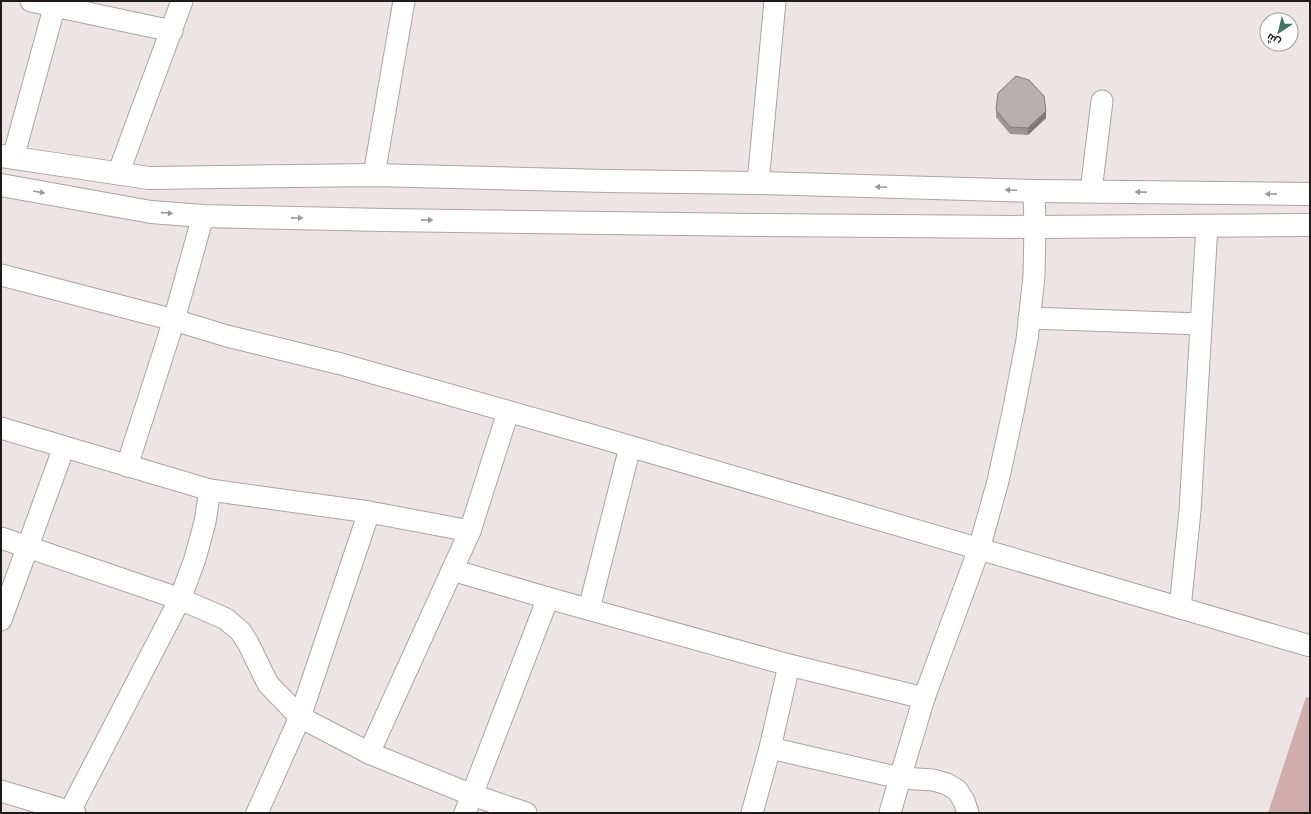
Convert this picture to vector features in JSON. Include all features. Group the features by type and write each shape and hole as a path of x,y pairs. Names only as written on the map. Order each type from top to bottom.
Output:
{"main road":[{"path":"7,157 149,178 374,175 592,181 758,183 1034,191 1310,194"},
{"path":"1,185 151,212 202,216 750,225 1310,226"}],"street":[{"path":"31,1 55,3 172,30"},
{"path":"118,174 182,1"},
{"path":"374,175 404,1"},
{"path":"758,183 775,1"},
{"path":"7,157 55,3"},
{"path":"1091,191 1102,101"},
{"path":"890,813 924,698 979,549 998,481 1027,340 1034,276 1034,191"},
{"path":"127,466 174,320 202,216"},
{"path":"1180,608 1190,511 1207,226"},
{"path":"1,275 174,320 227,336 341,364 1310,646"},
{"path":"1029,318 1201,324"},
{"path":"370,753 470,531 508,412"},
{"path":"1,428 210,490 369,512 470,531"},
{"path":"1,620 64,447"},
{"path":"589,609 630,447"},
{"path":"1,791 71,812 180,599 195,559 205,522 210,490"},
{"path":"257,813 300,717 369,512"},
{"path":"1,538 180,599 226,619 241,632 268,684 300,717 469,804 526,813"},
{"path":"452,570 789,665 924,698"},
{"path":"469,804 548,598"},
{"path":"752,813 770,748 789,665"},
{"path":"770,748 900,778 933,780 947,784 957,790 964,801 968,813"}],"shaded area":[{"path":"1306,697 1310,698 1310,813 1268,813"}],"building":[{"path":"1016,76 1029,80 1044,96 1046,111 1028,128 1010,127 996,110 998,93"}]}
